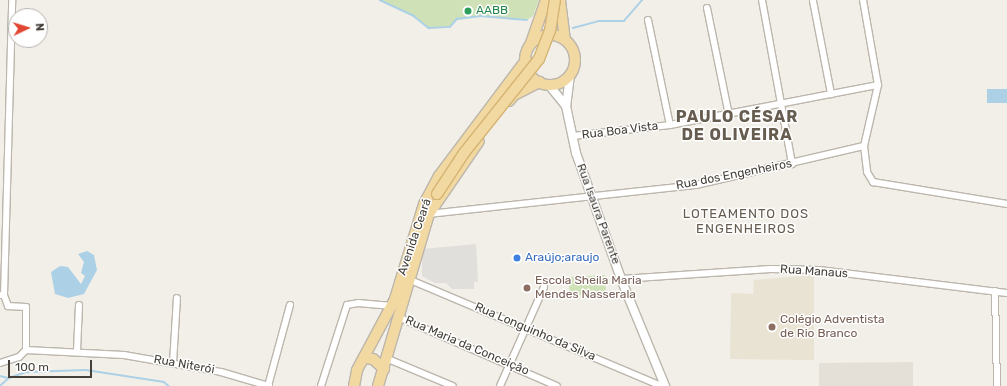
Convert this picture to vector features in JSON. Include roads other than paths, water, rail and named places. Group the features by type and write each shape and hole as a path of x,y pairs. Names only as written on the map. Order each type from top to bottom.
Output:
{"main road":[{"path":"546,0 526,60 530,74 544,84 562,82 570,74 575,54 565,39 560,0"},
{"path":"430,212 437,194 464,153 539,58 550,31 555,0"},
{"path":"532,44 547,35 565,39"},
{"name":"Avenida Ceará","path":"354,386 364,358 392,306 424,204 439,176 526,60"},
{"name":"Avenida Ceará","path":"378,386 388,359 408,279 430,212 514,95 544,84"},
{"path":"364,358 373,359 384,369"}],"street":[{"path":"0,363 19,357 26,350 26,307 8,306 2,295 12,0"},
{"path":"762,0 792,164"},
{"path":"863,0 878,85 864,146 867,172 873,182 1007,204"},
{"path":"813,1 831,94"},
{"path":"707,8 729,115"},
{"path":"648,20 670,125"},
{"name":"Rua Isaura Parente","path":"570,74 566,106 590,196 621,279 665,386"},
{"name":"Rua Isaura Parente","path":"544,84 566,106"},
{"name":"Rua Boa Vista","path":"573,136 670,125 729,115 878,85"},
{"name":"Rua dos Engenheiros","path":"430,212 696,185 792,164 864,146"},
{"name":"Rua Manaus","path":"621,279 771,269 819,270 1007,293"},
{"name":"Rua Longuinho da Silva","path":"408,279 661,386"},
{"path":"500,386 544,287"},
{"path":"996,291 997,386"},
{"path":"173,363 177,298"},
{"path":"321,386 347,305 358,303 392,306"},
{"path":"77,350 79,305"},
{"path":"268,386 290,305"},
{"name":"Rua Maria da Conceição","path":"398,316 557,386"},
{"name":"Rua Niterói","path":"26,350 77,350 173,363 221,372 268,386"},
{"path":"388,359 453,386"}],"water":[{"path":"987,89 1007,89 1007,103 987,103"},
{"path":"87,251 94,255 97,270 84,294 68,298 55,294 51,272 60,266 68,267 81,284 85,276 81,273 84,262 78,254"}],"waterway":[{"path":"380,0 414,16 429,28 450,27 457,19 481,16 527,20"},
{"path":"573,28 599,21 624,21 642,0"},
{"path":"0,386 9,378 26,372 86,370 164,382 169,386"},
{"path":"0,376 8,378"}],"place":[{"name":"AABB","path":"468,11"},
{"name":"Araújo;araujo","path":"517,258"},
{"name":"Escola Sheila Maria Mendes Nasserala","path":"527,288"},
{"name":"Colégio Adventista de Rio Branco","path":"772,327"}],"district":[{"name":"PAULO CÉSAR DE OLIVEIRA","path":"737,126"},
{"name":"LOTEAMENTO DOS ENGENHEIROS","path":"746,222"}]}
